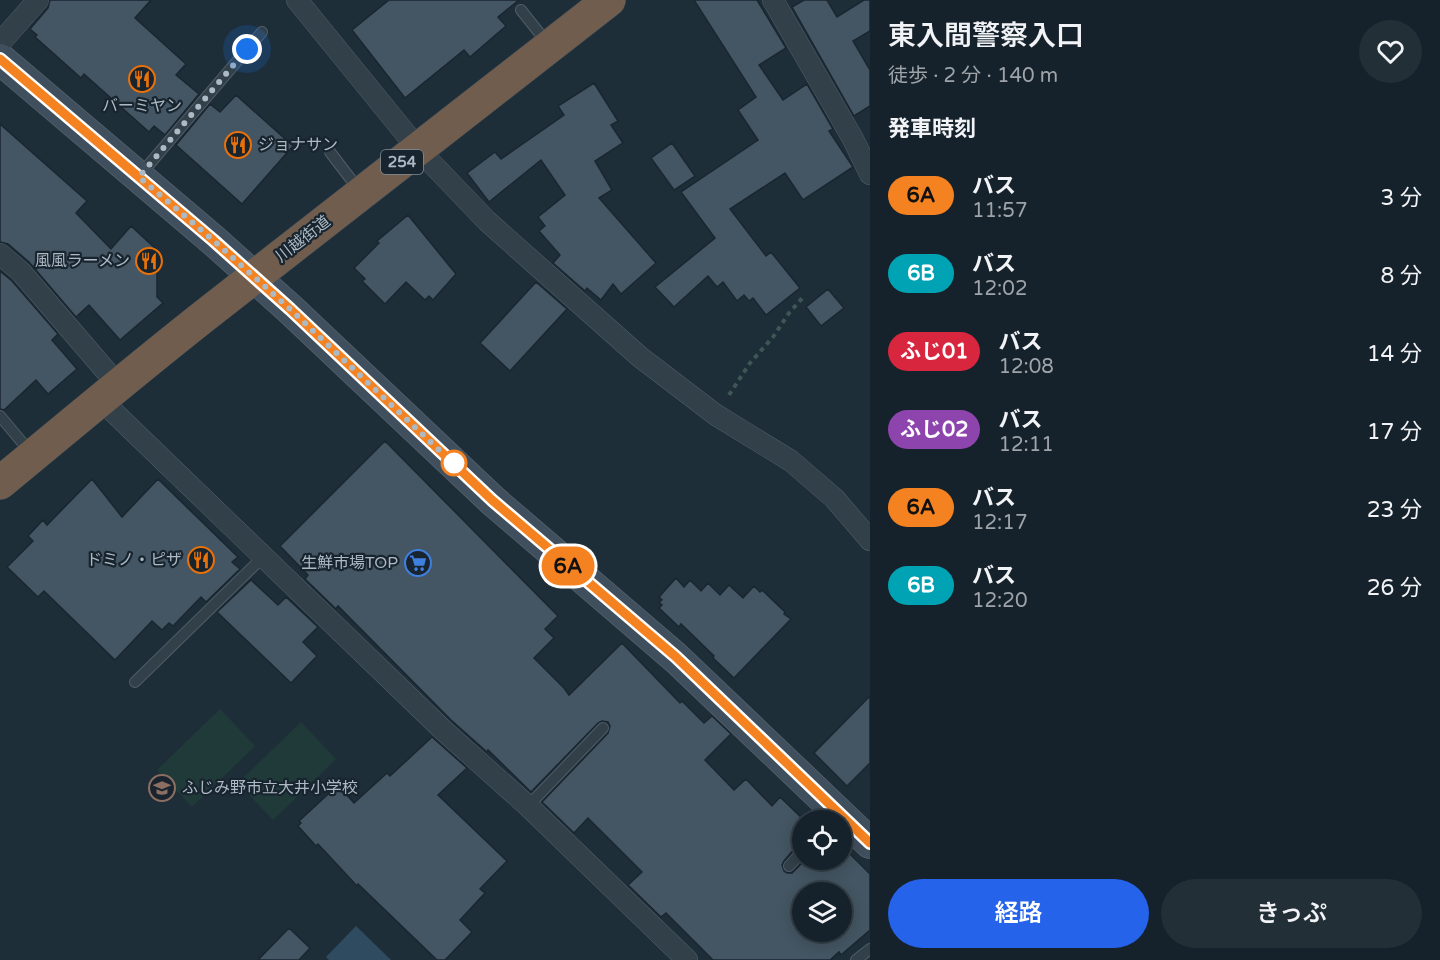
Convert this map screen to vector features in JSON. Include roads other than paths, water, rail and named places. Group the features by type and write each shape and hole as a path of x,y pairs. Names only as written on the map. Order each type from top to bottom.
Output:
{"highway":[{"name":"川越街道","path":"0,483 109,392 254,277 609,0"}],"street":[{"path":"0,43 38,0"},
{"path":"297,0 419,150 487,221 640,357 716,415 791,461 834,498 870,540"},
{"path":"773,0 853,139 870,174"},
{"path":"0,59 213,240 290,309 492,500 676,657 830,810"},
{"path":"0,254 21,272 109,392 263,557 442,730 528,806 687,960"},
{"path":"852,829 870,843"}],"lane":[{"path":"521,10 550,47"},
{"path":"139,177 262,32"},
{"path":"330,152 362,194"},
{"path":"0,416 33,455"},
{"path":"135,682 263,557"},
{"path":"528,806 603,728"},
{"path":"789,866 792,863"},
{"path":"856,960 870,949"}],"water":[{"path":"356,926 391,960 329,960 326,957"}],"place":[{"name":"バーミヤン","path":"142,79"},
{"name":"ジョナサン","path":"238,145"},
{"name":"風風ラーメン","path":"149,261"},
{"name":"ドミノ・ピザ","path":"201,560"},
{"name":"生鮮市場TOP","path":"418,563"},
{"name":"ふじみ野市立大井小学校","path":"162,788"}]}
